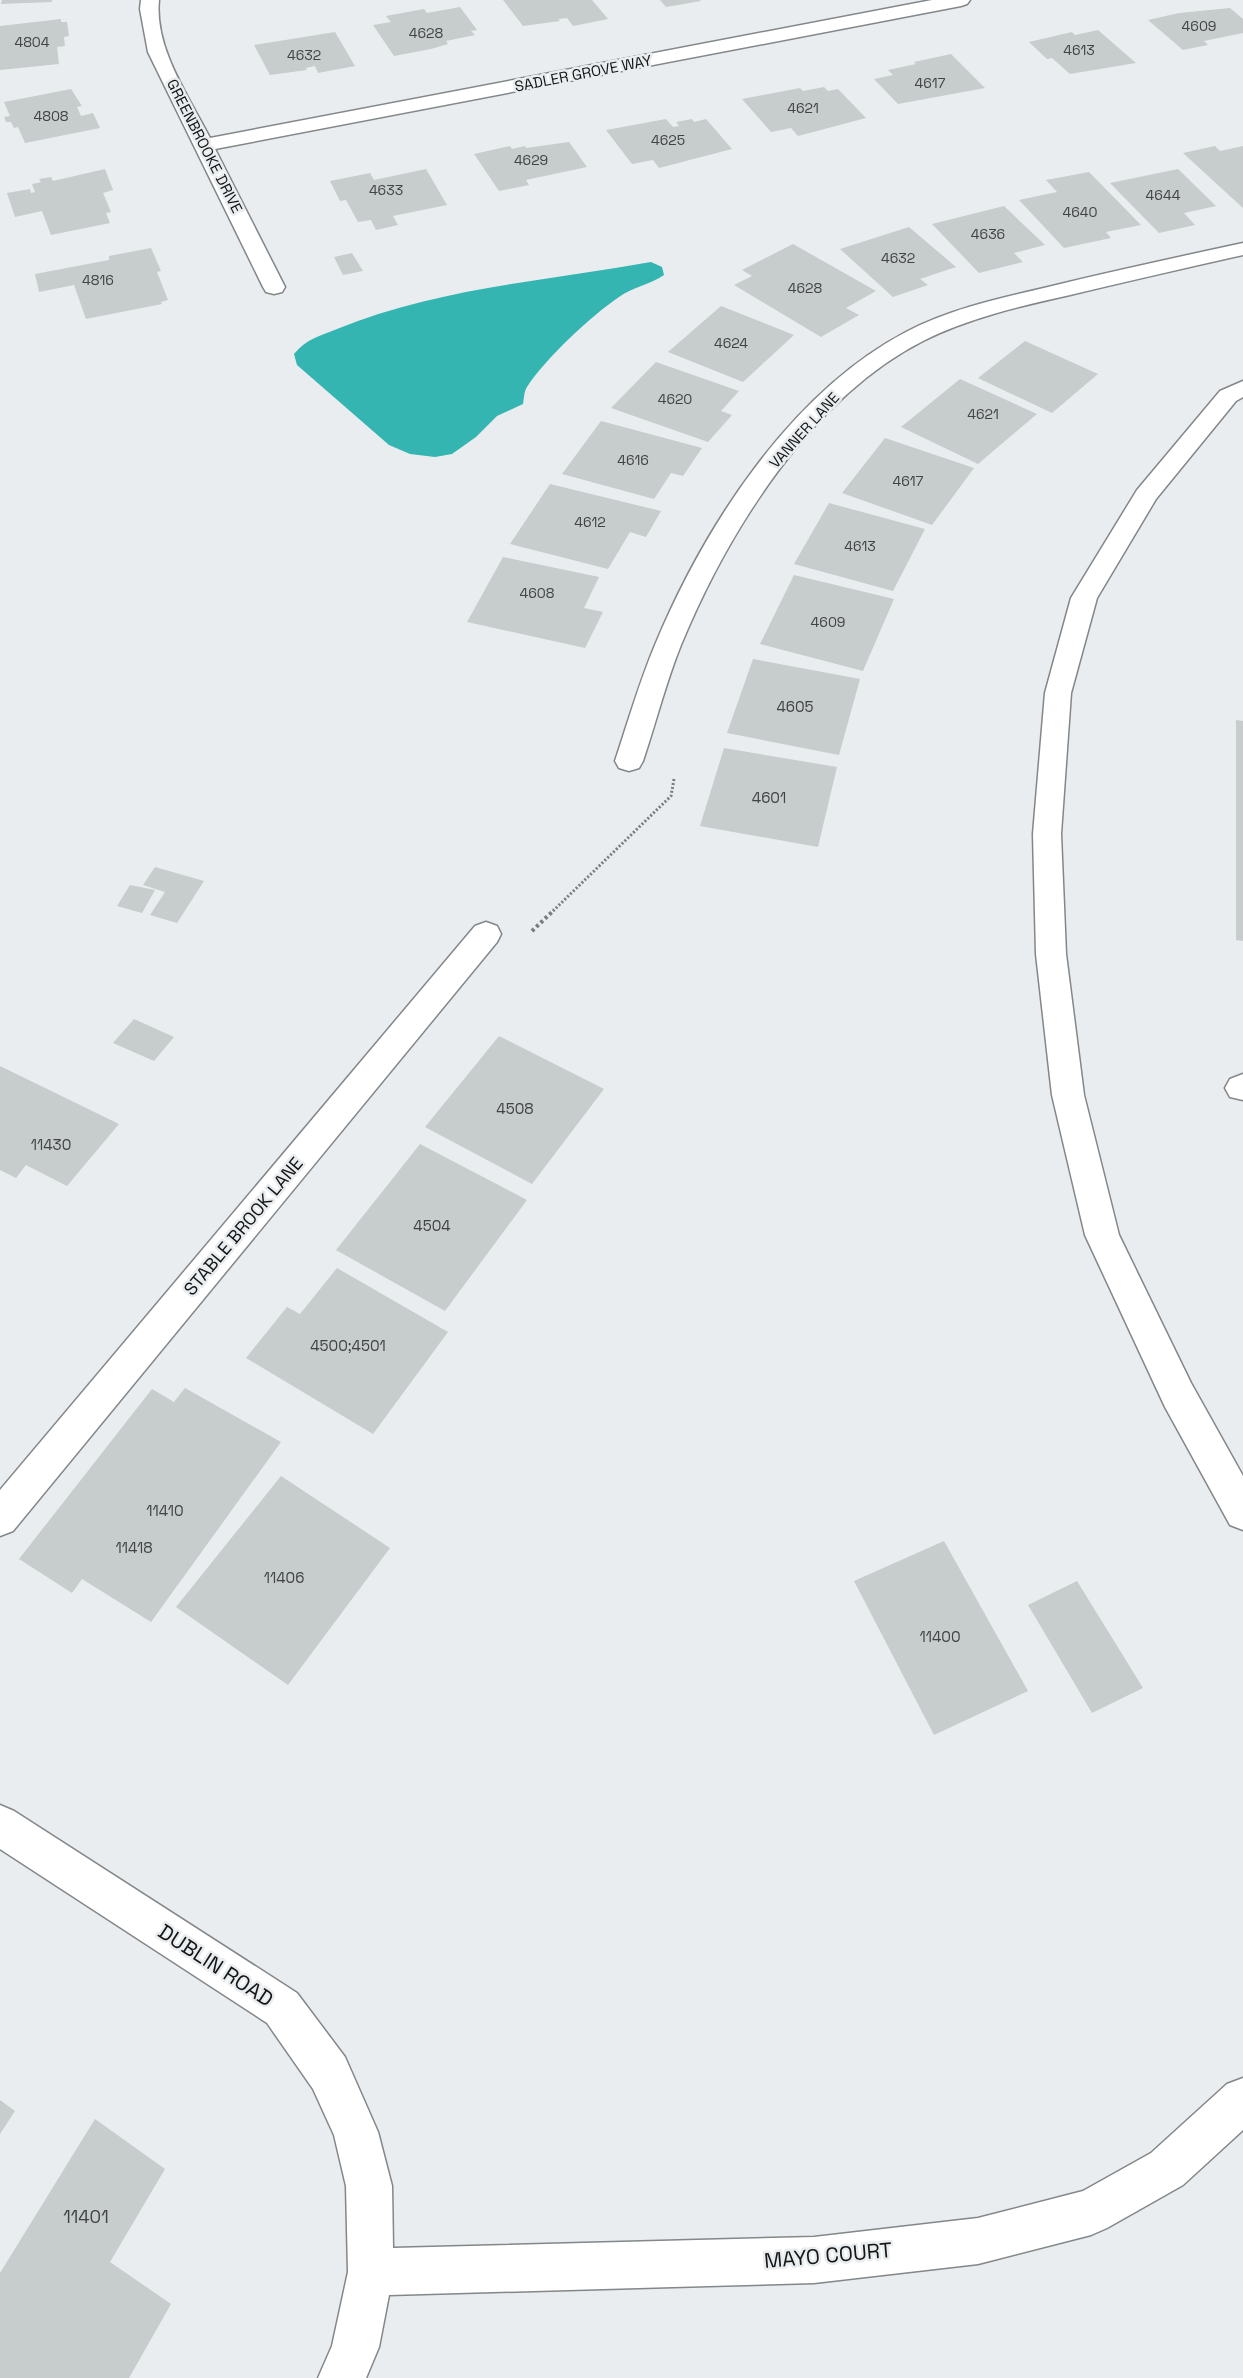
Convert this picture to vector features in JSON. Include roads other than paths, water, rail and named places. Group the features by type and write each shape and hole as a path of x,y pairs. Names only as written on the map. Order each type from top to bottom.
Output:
{"street":[{"name":"GREENBROOKE DRIVE","path":"150,0 149,9 157,52 274,287"},
{"name":"SADLER GROVE WAY","path":"205,145 962,0"},
{"name":"VANNER LANE","path":"629,761 668,645 695,588 724,536 757,484 789,442 822,405 864,368 913,337 965,315 1243,249"},
{"path":"1236,392 1146,495 1084,598 1058,693 1047,834 1051,954 1068,1095 1102,1235 1178,1395 1243,1512"},
{"name":"STABLE BROOK LANE","path":"0,1518 486,934"},
{"name":"DUBLIN ROAD","path":"0,1825 282,2008 329,2073 356,2132 369,2186 371,2272 355,2347 342,2378"},
{"name":"MAYO COURT","path":"371,2272 814,2260 978,2241 1091,2212 1167,2169 1243,2100"}],"water":[{"path":"651,262 662,267 664,275 624,294 596,315 557,351 535,376 526,389 523,404 497,416 476,437 452,454 435,457 410,454 389,445 297,365 294,354 308,341 375,315 413,304 492,287"}]}
